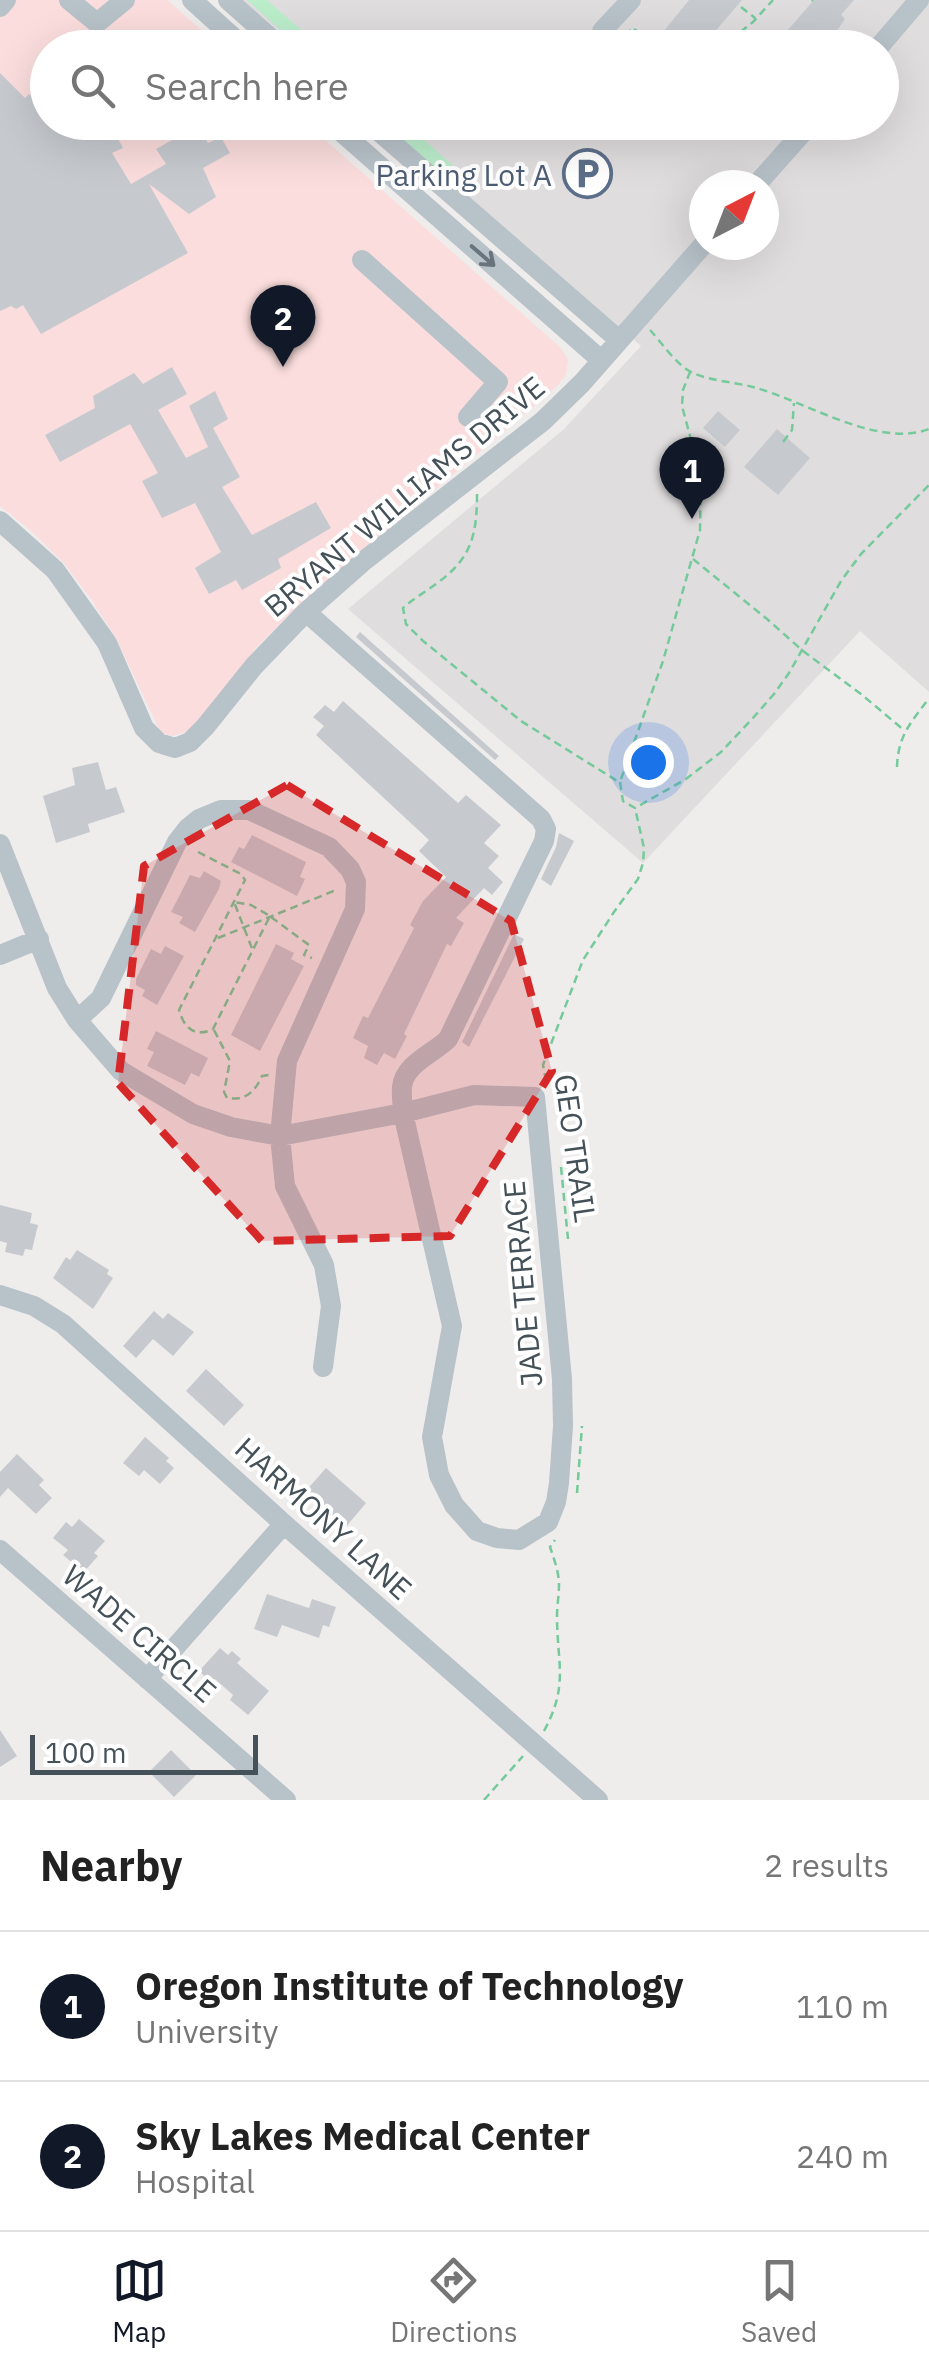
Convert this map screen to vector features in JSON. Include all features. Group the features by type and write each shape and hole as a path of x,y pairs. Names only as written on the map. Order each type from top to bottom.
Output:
{"street":[{"path":"0,7 6,0"},
{"path":"70,0 96,24 126,0"},
{"path":"192,0 225,30"},
{"path":"228,0 262,30"},
{"path":"603,30 631,0"},
{"path":"893,30 919,0"},
{"path":"354,140 602,360"},
{"path":"388,140 619,340"},
{"path":"769,170 796,140"},
{"path":"446,224 462,205"},
{"path":"362,260 498,382 468,417"},
{"name":"BRYANT WILLIAMS DRIVE","path":"0,521 55,570 107,643 144,728 159,743 175,748 190,742 306,612 365,560 542,421 582,383 690,260"},
{"path":"0,844 58,988 77,1020 121,1071 193,1114 231,1127 280,1136 403,1113 405,1075 448,1039 546,830 540,819 306,612"},
{"path":"77,1020 102,998 177,842 198,819 221,810 249,810 329,847 350,869 356,882 355,909 287,1061 280,1136 285,1186 324,1265 331,1306 323,1367"},
{"path":"0,955 38,939"},
{"name":"JADE TERRACE","path":"474,1096 535,1096 564,1426 556,1502 548,1522 520,1540 477,1531 454,1505 439,1475 432,1437 452,1326 403,1113 474,1096"},
{"name":"HARMONY LANE","path":"1,1295 34,1306 63,1324 598,1800"},
{"path":"147,1678 284,1524"},
{"name":"WADE CIRCLE","path":"0,1550 286,1800"}],"path":[{"path":"743,30 773,0"},
{"path":"741,6 756,19"},
{"path":"626,22 635,30"},
{"path":"639,317 690,372 755,388 846,423 902,435 929,429"},
{"path":"474,477 476,529 471,546 444,579 404,608 406,624 521,721 620,782 663,660 700,530 701,478 682,406 690,372"},
{"path":"784,442 792,430 794,402"},
{"path":"635,808 686,779 721,752 774,694 861,554 929,485"},
{"path":"693,560 904,731"},
{"path":"897,767 898,746 904,731 929,698"},
{"name":"GEO TRAIL","path":"546,1081 543,1065 583,960 638,879 644,863 635,808 623,801 620,782"},
{"path":"198,852 241,874 245,880 178,1010 192,1032 213,1029 270,916"},
{"path":"216,939 356,882"},
{"path":"234,902 251,905 270,916 309,945 304,955 314,959"},
{"path":"234,902 253,951"},
{"path":"213,1029 230,1062 224,1092 227,1098 236,1100 249,1095 262,1076 273,1078"},
{"name":"GEO TRAIL","path":"560,1157 568,1241"},
{"path":"575,1502 582,1426"},
{"path":"484,1800 534,1744 558,1699 562,1677 558,1573 550,1547 560,1534"}],"highlighted area":[{"path":"287,785 511,921 552,1071 450,1236 262,1241 118,1083 144,866"}],"shaded area":[{"path":"0,0 167,0 201,30 30,30 30,140 325,140 560,347 568,359 566,375 556,387 294,610 256,648 200,720 186,732 172,736 161,733 116,638 91,599 63,562 0,506"},
{"path":"243,0 929,0 929,692 860,631 643,863 348,609 564,429 641,346 404,140 899,140 899,30 278,30"}],"green space":[{"path":"247,0 267,0 301,30 281,30"},
{"path":"403,140 424,140 468,179 461,187"}],"building":[{"path":"689,0 742,0 716,30 665,30"},
{"path":"814,0 854,0 841,15 845,19 837,30 788,30"},
{"path":"0,73 25,98 30,95 30,140 119,140 123,148 112,153 131,184 166,164 156,149 172,140 208,143 223,140 230,153 203,168 216,197 189,214 149,184 188,253 41,334 23,305 0,311"},
{"path":"172,367 187,394 158,410 186,458 208,447 189,406 215,391 228,419 213,428 240,477 222,487 252,535 316,502 331,528 278,559 281,568 242,590 236,580 209,594 195,568 221,552 195,503 162,518 142,481 158,473 130,424 60,462 45,435 95,408 93,396 134,373 143,384"},
{"path":"718,411 740,430 725,447 703,428"},
{"path":"777,429 810,458 778,495 744,467"},
{"path":"360,632 499,756 495,760 356,637"},
{"path":"343,701 458,803 466,795 501,825 484,843 499,856 488,868 503,882 492,895 484,888 456,918 464,923 451,946 447,944 395,1059 384,1053 377,1065 364,1058 368,1046 353,1038 363,1016 368,1018 414,928 410,925 423,901 446,877 419,851 429,840 316,735 324,726 313,717 325,705 334,712"},
{"path":"98,762 106,790 116,787 125,812 88,824 90,832 56,843 43,796 75,785 72,768"},
{"path":"559,833 574,841 551,886 541,879"},
{"path":"252,835 306,862 300,877 305,879 297,896 231,862"},
{"path":"204,871 221,881 195,932 179,923 183,917 171,912 190,875 200,878"},
{"path":"514,934 524,939 469,1047 462,1042"},
{"path":"276,944 294,953 291,959 304,966 260,1051 231,1035"},
{"path":"165,946 184,956 157,1005 142,996 145,990 136,985 136,979 151,949 161,954"},
{"path":"156,1031 208,1058 199,1077 191,1073 185,1085 147,1066 154,1052 147,1049"},
{"path":"0,1205 32,1213 30,1223 38,1225 32,1250 25,1249 23,1256 5,1252 7,1243 0,1241"},
{"path":"77,1250 109,1270 107,1274 113,1278 93,1309 53,1278 66,1257 70,1260"},
{"path":"154,1311 163,1319 168,1313 194,1332 173,1356 153,1339 136,1358 123,1346"},
{"path":"206,1369 244,1405 224,1426 186,1391"},
{"path":"145,1437 169,1458 166,1461 174,1468 160,1484 144,1470 139,1476 123,1463"},
{"path":"17,1454 44,1480 39,1485 52,1498 36,1514 8,1488 0,1497 0,1472"},
{"path":"326,1468 366,1503 345,1528 304,1493"},
{"path":"79,1519 105,1541 84,1572 63,1555 68,1550 53,1538 66,1522 72,1527"},
{"path":"267,1594 309,1608 312,1599 336,1607 329,1627 323,1625 319,1638 282,1625 277,1637 254,1629"},
{"path":"220,1648 228,1655 232,1651 241,1659 237,1663 269,1691 248,1715 230,1700 233,1695 199,1671"},
{"path":"0,1730 17,1756 0,1767"},
{"path":"171,1750 196,1775 174,1797 149,1772"}],"place":[{"name":"Parking Lot A","path":"587,174"},
{"name":"Sky Lakes Medical Center","path":"283,367"},
{"name":"Oregon Institute of Technology","path":"692,519"}]}
